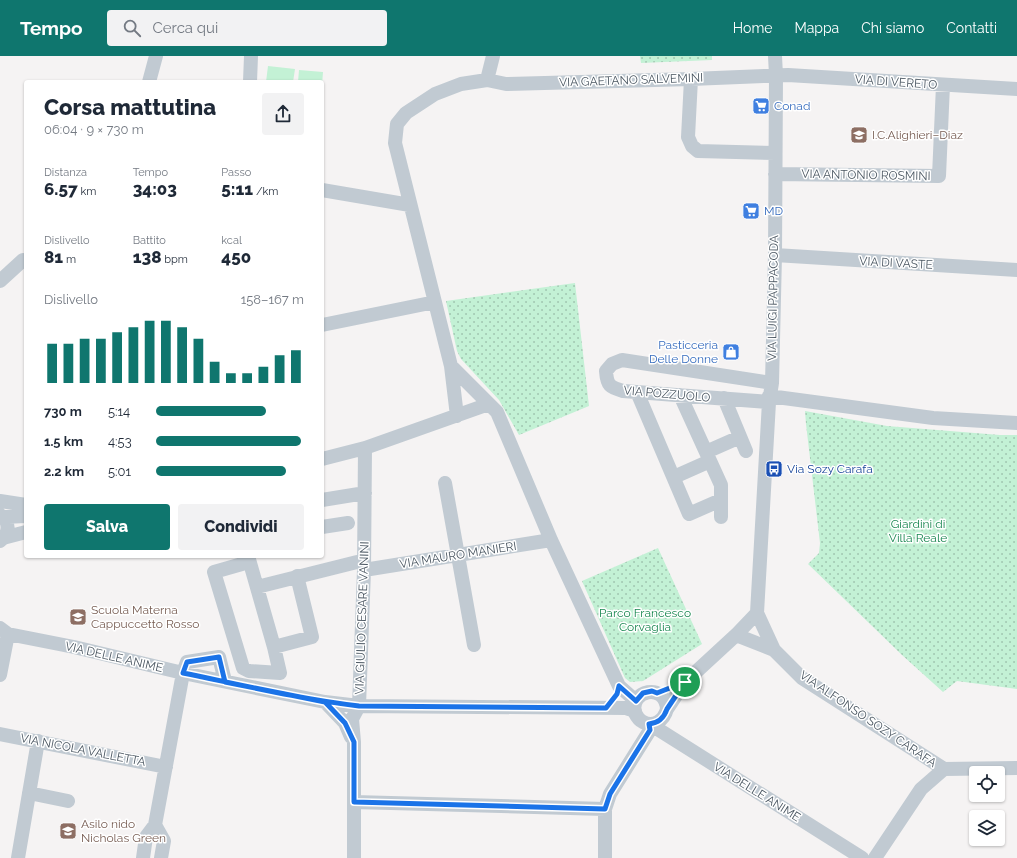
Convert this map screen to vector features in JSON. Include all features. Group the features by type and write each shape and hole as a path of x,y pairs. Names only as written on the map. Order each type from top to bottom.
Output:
{"street":[{"path":"150,80 156,56"},
{"path":"250,56 250,80"},
{"path":"457,416 451,366 395,143 397,124 406,113 435,94 461,84 487,80 493,56"},
{"name":"VIA LUIGI PAPPACODA","path":"770,394 774,255 775,56"},
{"name":"VIA GAETANO SALVEMINI","path":"487,80 506,84 776,75"},
{"name":"VIA DI VERETO","path":"776,75 1017,89"},
{"path":"691,79 688,137 692,146 698,151 775,152"},
{"name":"VIA ANTONIO ROSMINI","path":"774,174 939,176 942,85"},
{"path":"324,190 410,204"},
{"name":"VIA DI VASTE","path":"774,255 1017,270"},
{"path":"0,280 23,260"},
{"path":"324,325 435,302"},
{"name":"VIA POZZUOLO","path":"770,394 724,398 622,391 611,387 606,380 606,371 612,364 622,360 770,394 933,418 1017,423"},
{"path":"451,366 497,412 551,540 619,686 635,706 636,716 640,720 652,724 659,722 666,714 667,709 685,682 736,635 757,613"},
{"path":"637,392 690,514 721,500"},
{"name":"VIA ALFONSO SOZY CARAFA","path":"770,394 757,613 774,650 802,678 944,769 1017,768"},
{"path":"680,395 721,485 721,517"},
{"path":"724,398 746,451"},
{"path":"324,458 365,448 489,404"},
{"path":"674,477 740,437"},
{"name":"VIA GIULIO CESARE VANINI","path":"354,858 354,742 352,719 359,706 364,566 365,448"},
{"path":"445,483 474,645"},
{"path":"324,500 365,493"},
{"path":"0,501 24,505"},
{"path":"1,516 24,516"},
{"path":"1,516 7,523 8,532 2,540"},
{"path":"324,527 348,523"},
{"path":"2,540 24,533"},
{"name":"VIA MAURO MANIERI","path":"257,587 357,562 364,566 458,555 551,540"},
{"path":"249,559 257,587 280,673 250,671 243,668 214,572 249,559"},
{"path":"274,647 312,637 297,576"},
{"path":"0,675 4,631"},
{"name":"VIA DELLE ANIME","path":"4,631 183,673 325,702 359,706 606,708 626,708 635,706"},
{"name":"VIA ALFONSO SOZY CARAFA","path":"736,635 774,650"},
{"path":"143,858 146,837 155,825 183,673 187,662 219,657 225,682"},
{"path":"657,693 685,682"},
{"path":"606,708 617,694 619,686"},
{"path":"635,706 643,693 652,691 665,699 667,709"},
{"path":"325,702 345,723 354,742"},
{"path":"605,858 605,809 610,794 650,730 652,724"},
{"name":"VIA DELLE ANIME","path":"652,724 656,728 862,858"},
{"name":"VIA NICOLA VALLETTA","path":"0,734 166,767"},
{"path":"18,858 38,741"},
{"path":"875,858 921,789 944,769"},
{"path":"29,793 68,801"},
{"path":"354,802 605,809"},
{"path":"155,825 164,841 161,858"}],"green space":[{"path":"640,56 712,56 712,60 641,63"},
{"path":"268,66 295,69 293,80 266,80"},
{"path":"299,70 323,72 322,80 298,80"},
{"path":"575,283 589,406 519,435 499,400 461,359 457,351 446,301"},
{"name":"Giardini di Villa Reale","path":"805,411 887,426 1017,435 1017,689 957,681 943,692 902,655 808,564 819,553 820,543"},
{"name":"Parco Francesco Corvaglia","path":"658,548 702,644 643,681 630,682 625,678 582,581"}],"place":[{"name":"Conad","path":"761,106"},
{"name":"I.C.Alighieri–Diaz","path":"859,135"},
{"name":"MD","path":"751,211"},
{"name":"Pasticceria Delle Donne","path":"731,352"},
{"name":"Via Sozy Carafa","path":"774,469"},
{"name":"Scuola Materna Cappuccetto Rosso","path":"78,617"},
{"name":"Asilo nido Nicholas Green","path":"68,831"}],"route":[{"path":"685,682 657,693 652,691 643,693 636,701 619,686 617,694 606,708 359,706 325,702 275,692 225,682 183,673 187,662 219,657 225,682 275,692 325,702 345,723 354,742 354,802 605,809 610,794 650,730 649,724 659,722 663,718 667,709 685,682"}]}
